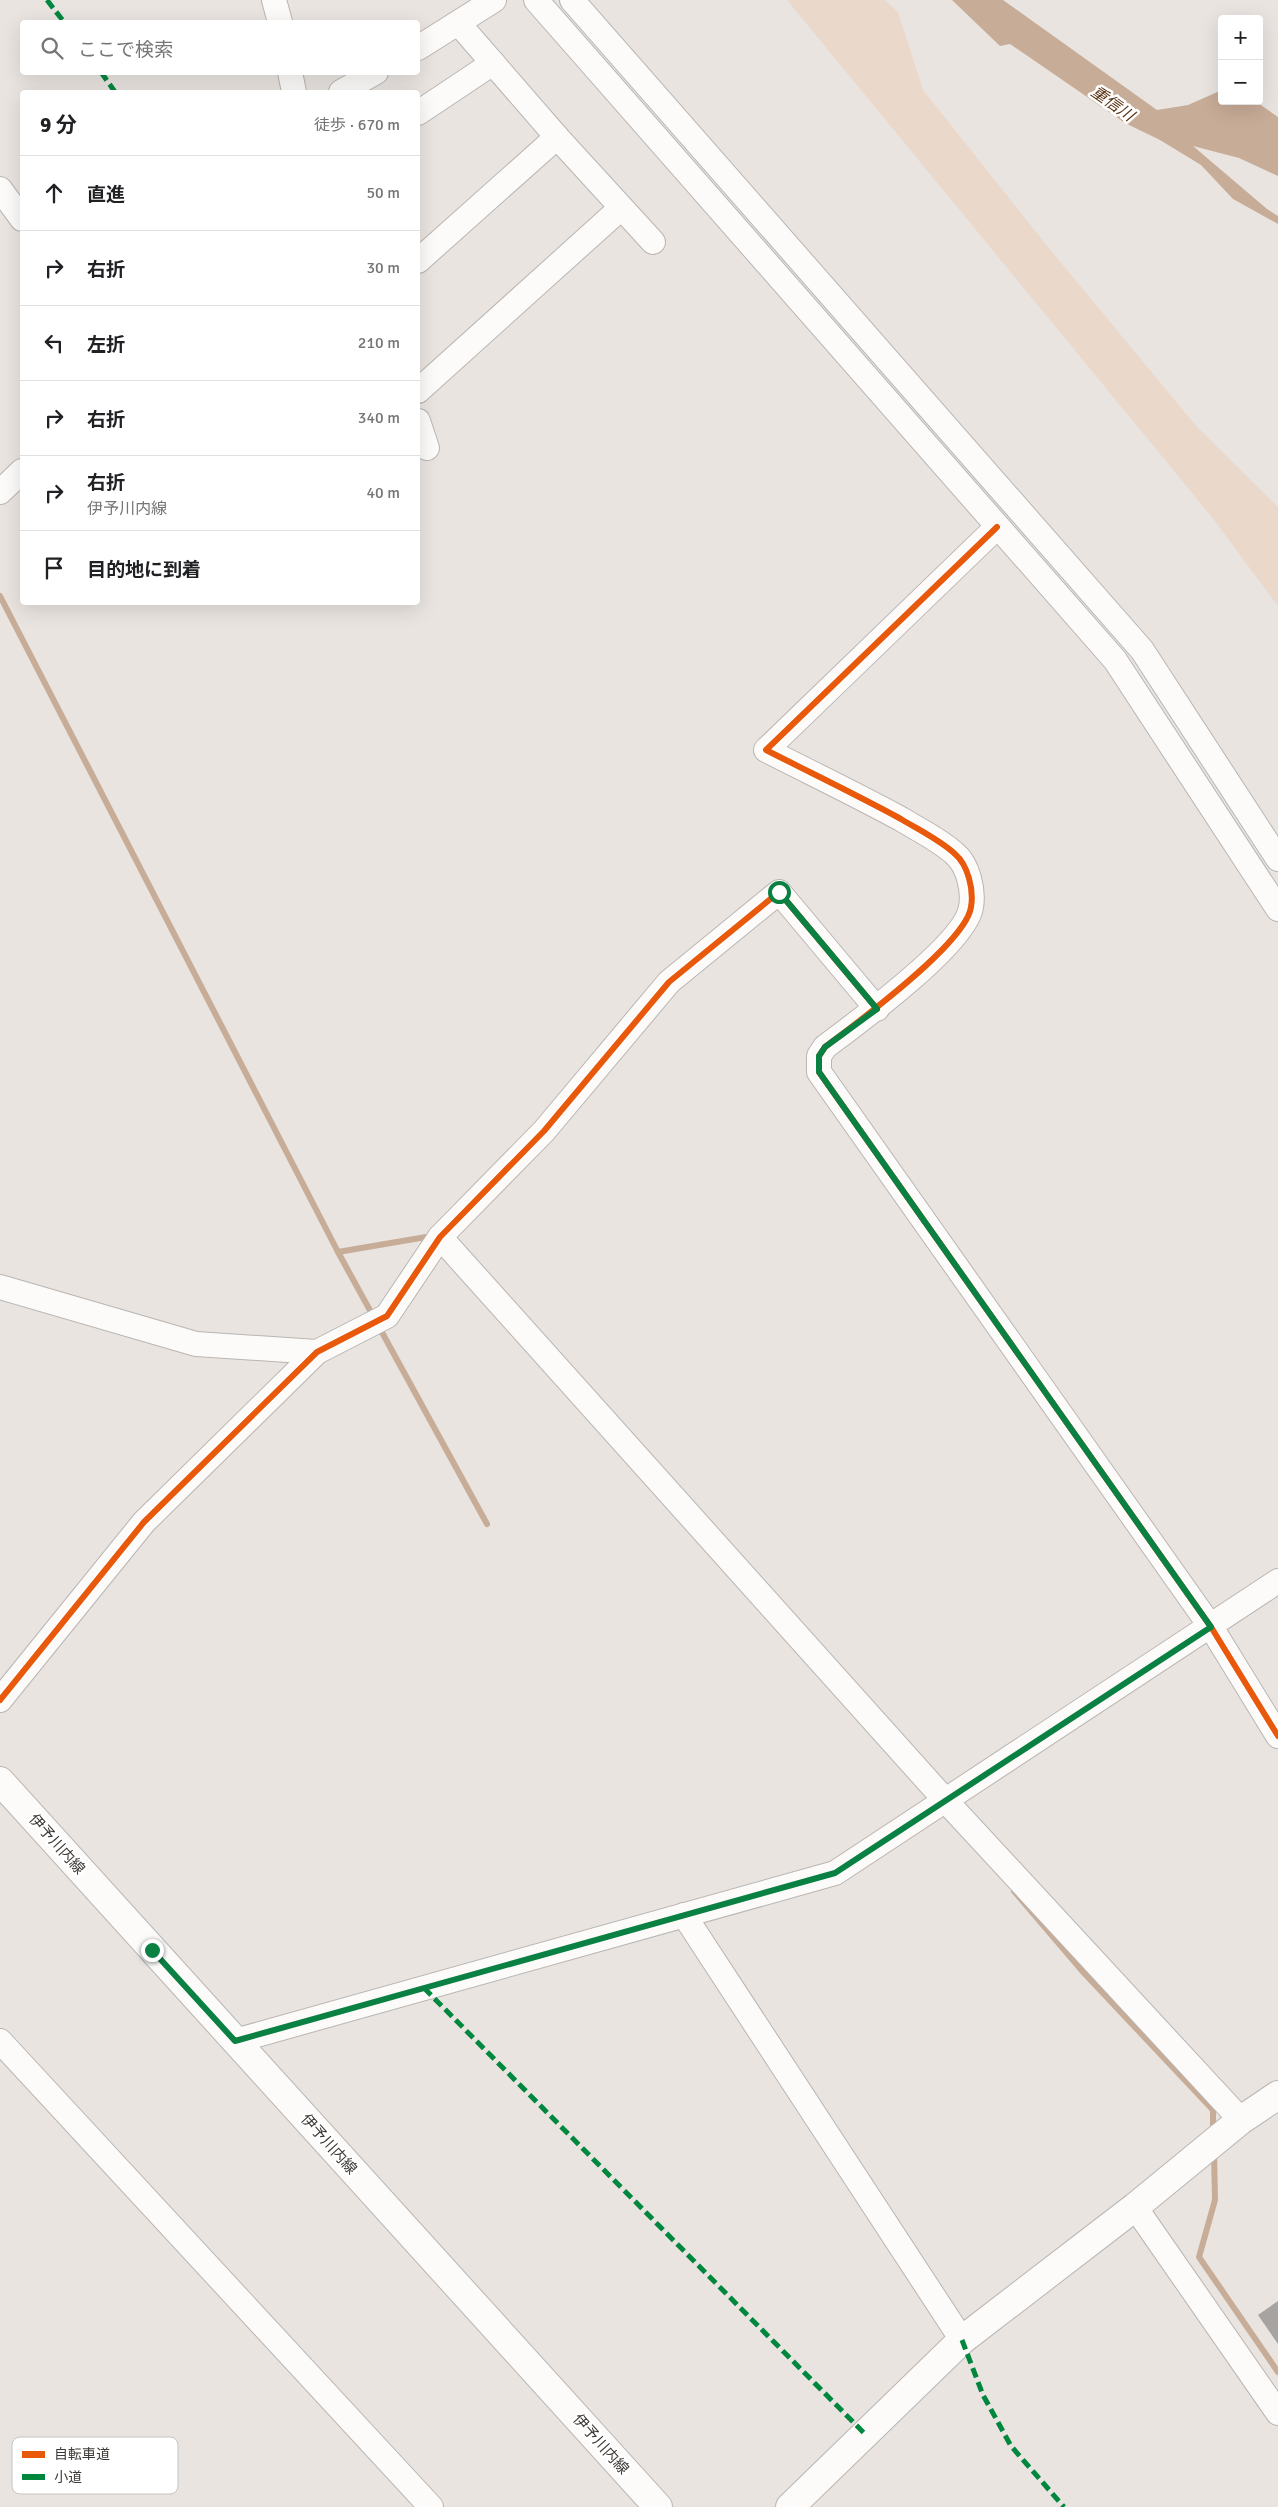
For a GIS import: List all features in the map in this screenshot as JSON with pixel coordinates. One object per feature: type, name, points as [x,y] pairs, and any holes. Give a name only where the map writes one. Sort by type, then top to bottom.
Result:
[{"type":"main road","name":"伊予川内線","points":[[0,1781],[658,2507]]},
{"type":"main road","points":[[790,2507],[962,2340],[1134,2207],[1241,2120],[1278,2095]]},
{"type":"street","points":[[274,0],[279,20]]},
{"type":"street","points":[[420,47],[459,24],[494,0]]},
{"type":"street","points":[[536,0],[997,527],[1116,660],[1278,909]]},
{"type":"street","points":[[572,0],[1142,650],[1278,858]]},
{"type":"street","points":[[459,24],[556,137],[653,242]]},
{"type":"street","points":[[420,112],[493,63]]},
{"type":"street","points":[[291,75],[294,90]]},
{"type":"street","points":[[344,90],[371,75]]},
{"type":"street","points":[[420,260],[556,137]]},
{"type":"street","points":[[0,189],[20,217]]},
{"type":"street","points":[[420,389],[621,208]]},
{"type":"street","points":[[420,428],[427,448]]},
{"type":"street","points":[[0,492],[20,473]]},
{"type":"street","points":[[997,527],[766,750],[871,803],[929,835],[956,855],[967,870],[971,908],[958,932],[877,1009],[825,1047],[819,1056],[819,1072],[1211,1627],[1278,1736]]},
{"type":"street","points":[[0,1700],[144,1522],[317,1352],[387,1316],[440,1237],[544,1131],[669,982],[779,892],[877,1009]]},
{"type":"street","points":[[440,1237],[945,1800],[1241,2120]]},
{"type":"street","points":[[0,1287],[196,1344],[317,1352]]},
{"type":"street","points":[[235,2041],[835,1873],[1211,1627],[1278,1581]]},
{"type":"street","points":[[684,1915],[962,2340]]},
{"type":"street","points":[[0,2041],[431,2507]]},
{"type":"street","points":[[1134,2207],[1278,2413]]},
{"type":"shaded area","points":[[787,0],[885,0],[898,12],[923,90],[1048,247],[1197,427],[1278,507],[1278,606],[1211,516]]},
{"type":"water","name":"重信川","points":[[952,0],[1003,0],[1157,110],[1188,105],[1218,92],[1218,105],[1261,105],[1278,117],[1278,176],[1239,158],[1193,146],[1267,209],[1278,216],[1278,224],[1233,199],[1201,165],[1160,140],[1125,123],[1010,44],[1000,46]]},
{"type":"building","points":[[1278,2301],[1278,2344],[1258,2315]]},
{"type":"waterway","points":[[0,596],[338,1252],[426,1237],[431,1242]]},
{"type":"waterway","points":[[338,1252],[487,1524]]},
{"type":"waterway","points":[[1014,1891],[1084,1973],[1213,2110],[1213,2132]]},
{"type":"waterway","points":[[1214,2152],[1215,2200],[1199,2257],[1278,2372]]},
{"type":"marked path","points":[[47,0],[62,20]]},
{"type":"marked path","points":[[103,75],[114,90]]},
{"type":"marked path","points":[[424,1988],[865,2434]]},
{"type":"marked path","points":[[962,2340],[983,2395],[1011,2446],[1064,2507]]},
{"type":"cycle path","points":[[997,527],[766,750],[884,810],[936,840],[960,859],[967,871],[971,886],[971,907],[965,922],[951,941],[908,982],[825,1047],[819,1056],[819,1072],[1211,1627],[1278,1736]]},
{"type":"cycle path","points":[[0,1700],[144,1522],[317,1352],[387,1316],[440,1237],[544,1131],[669,982],[779,892],[877,1009]]},
{"type":"route","points":[[152,1950],[235,2041],[835,1873],[1211,1627],[819,1072],[819,1056],[825,1047],[877,1009],[779,892]]}]
